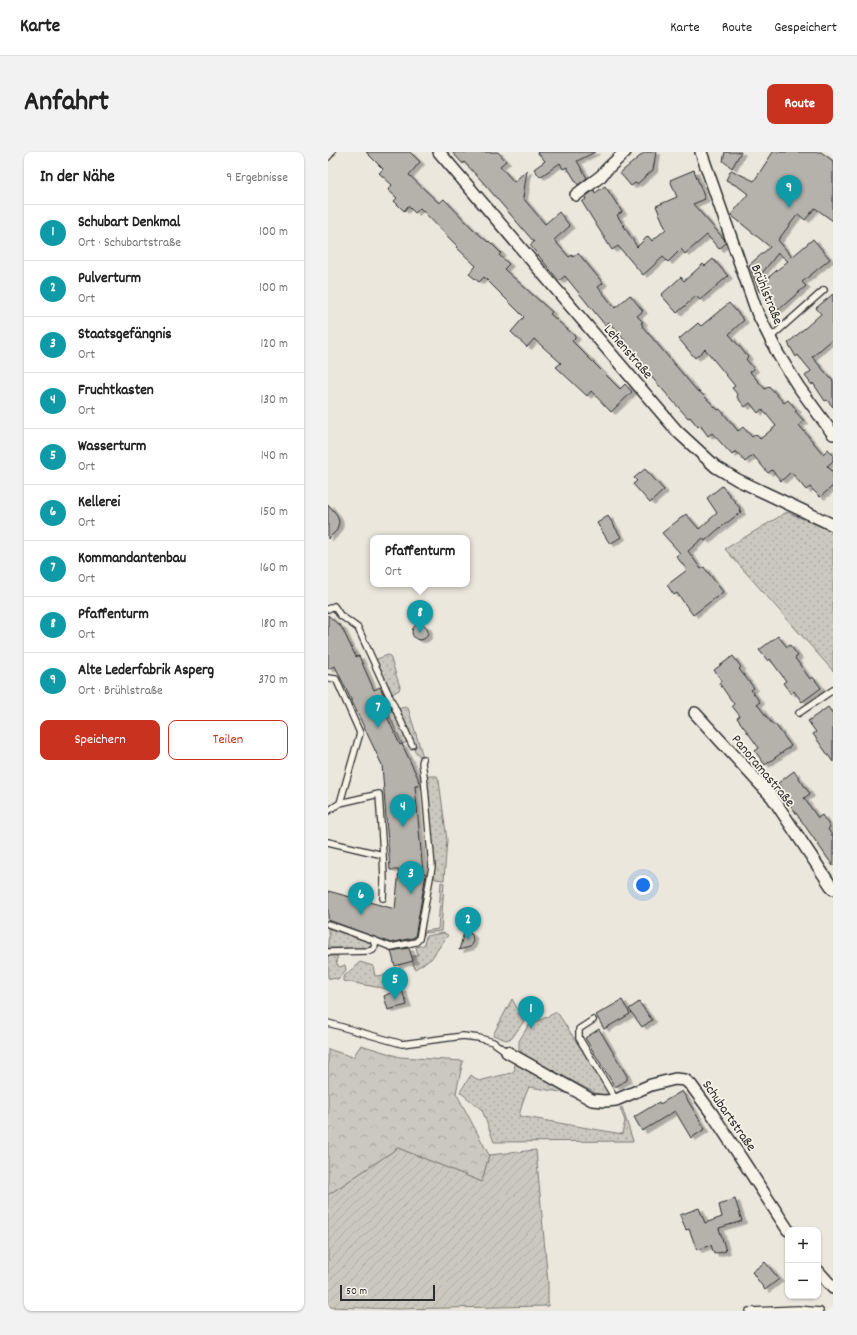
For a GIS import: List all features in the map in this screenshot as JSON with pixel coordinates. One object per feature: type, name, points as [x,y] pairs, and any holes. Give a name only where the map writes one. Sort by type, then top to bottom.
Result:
[{"type":"street","name":"Lehenstraße","points":[[439,152],[677,431],[699,452],[716,467],[738,480],[833,525]]},
{"type":"street","points":[[576,195],[601,176],[624,152]]},
{"type":"street","name":"Brühlstraße","points":[[701,152],[757,312],[770,338],[803,394],[831,428]]},
{"type":"street","name":"Panoramastraße","points":[[695,713],[772,797],[833,889]]},
{"type":"street","name":"Schubartstraße","points":[[508,1052],[592,1100],[616,1100],[651,1085],[675,1079],[685,1080],[713,1115],[765,1192],[786,1227]]},
{"type":"street","points":[[821,1274],[833,1288]]},
{"type":"lane","points":[[328,157],[332,152]]},
{"type":"lane","points":[[770,338],[824,290]]},
{"type":"lane","points":[[328,609],[334,606],[340,615],[358,628],[412,745]]},
{"type":"lane","points":[[328,678],[336,679],[360,733],[340,804]]},
{"type":"lane","points":[[799,713],[833,690]]},
{"type":"lane","points":[[328,924],[391,947],[416,942],[419,939],[432,867],[422,763],[423,759]]},
{"type":"lane","points":[[328,811],[340,804],[379,794],[384,855],[382,898]]},
{"type":"lane","points":[[328,842],[384,855]]},
{"type":"lane","points":[[328,952],[371,951],[375,948],[373,940]]},
{"type":"lane","points":[[593,1020],[579,1029],[579,1038],[616,1100]]},
{"type":"lane","points":[[328,1022],[402,1044],[463,1036],[490,1041],[508,1052]]},
{"type":"lane","points":[[749,1311],[798,1309],[820,1311]]},
{"type":"green space","points":[[787,512],[833,532],[833,671],[725,549]]},
{"type":"green space","points":[[388,655],[390,656],[400,687],[399,690],[392,694],[376,661],[377,659]]},
{"type":"green space","points":[[390,703],[408,742],[402,744],[386,709],[389,707],[388,704]]},
{"type":"green space","points":[[405,707],[408,708],[423,757],[420,756],[414,749],[416,746],[398,709]]},
{"type":"green space","points":[[427,776],[437,776],[439,781],[447,840],[444,880],[435,879]]},
{"type":"green space","points":[[441,882],[444,883],[441,931],[425,933],[425,931],[438,929]]},
{"type":"green space","points":[[328,928],[371,943],[372,945],[370,948],[328,948],[330,934],[328,933]]},
{"type":"green space","points":[[443,933],[448,935],[431,959],[415,969],[411,957],[418,955],[416,947],[424,945],[426,936]]},
{"type":"green space","points":[[328,956],[338,956],[336,961],[337,965],[340,967],[345,965],[346,970],[338,979],[328,978]]},
{"type":"green space","points":[[360,962],[373,966],[375,976],[395,974],[395,981],[392,988],[387,989],[343,981],[343,977]]},
{"type":"green space","points":[[512,999],[524,1021],[512,1038],[506,1040],[493,1035]]},
{"type":"green space","points":[[557,1012],[611,1095],[604,1096],[597,1094],[524,1055],[519,1049],[519,1041],[528,1026]]},
{"type":"green space","points":[[361,1045],[400,1057],[463,1061],[456,1093],[489,1155],[482,1182],[398,1148],[328,1195],[328,1049],[353,1057]]},
{"type":"green space","points":[[514,1063],[567,1093],[529,1087],[519,1116],[622,1134],[625,1121],[620,1108],[622,1107],[633,1141],[494,1142],[482,1110],[460,1092],[471,1075],[479,1081],[511,1073],[515,1070]]},
{"type":"green space","points":[[398,1148],[482,1182],[489,1155],[536,1150],[548,1283],[548,1306],[398,1309],[328,1307],[328,1195]]},
{"type":"building","points":[[366,152],[410,152],[420,162],[409,175],[439,203],[444,199],[473,229],[488,242],[489,241],[501,253],[499,255],[509,264],[504,269],[552,312],[550,314],[576,337],[572,341],[620,389],[625,384],[632,392],[611,412],[591,391],[587,396],[556,367],[561,363],[534,339],[527,347],[511,332],[524,317],[484,277],[479,282],[469,274],[476,266],[420,208],[415,213],[408,206],[404,211],[394,201],[397,198],[388,190],[392,185],[379,173],[383,169]]},
{"type":"building","points":[[452,152],[498,152],[506,161],[500,166],[514,182],[527,170],[523,198],[545,224],[559,212],[570,226],[554,240],[569,257],[572,255],[573,257],[578,253],[603,283],[598,287],[615,308],[630,295],[643,311],[637,316],[643,322],[641,323],[642,326],[698,392],[699,391],[718,410],[720,409],[738,431],[743,427],[752,437],[756,434],[760,439],[776,426],[762,409],[758,413],[750,403],[745,407],[732,388],[735,386],[705,349],[695,358],[679,339],[698,323],[701,326],[729,303],[744,320],[729,334],[748,357],[746,359],[754,369],[750,372],[765,389],[769,386],[784,403],[788,400],[804,421],[799,425],[823,454],[828,449],[833,455],[833,461],[827,466],[833,472],[833,486],[820,497],[810,487],[806,490],[791,472],[781,481],[772,470],[768,473],[753,455],[745,462],[736,451],[732,455],[712,433],[708,436],[700,425],[698,427],[690,417],[688,418],[630,353],[622,343],[625,341],[609,322],[605,325],[565,276],[559,281],[530,245],[534,242],[481,180]]},
{"type":"building","points":[[537,152],[595,152],[577,161],[587,178],[578,185],[567,167],[563,169],[560,163],[540,177],[534,169],[545,161]]},
{"type":"building","points":[[645,152],[656,152],[653,170],[637,184],[635,183],[631,186],[620,173]]},
{"type":"building","points":[[725,152],[741,152],[732,168],[723,161]]},
{"type":"building","points":[[773,152],[821,152],[833,161],[833,221],[815,208],[805,220],[798,214],[778,240],[792,257],[813,239],[830,259],[802,282],[806,286],[777,311],[759,291],[749,265],[770,247],[731,215],[748,194],[726,180],[731,170],[754,181]],"holes":[[[778,253],[788,261],[764,281],[759,277]]]},
{"type":"building","points":[[694,170],[705,199],[693,204],[726,243],[719,249],[707,235],[685,254],[681,249],[668,262],[663,257],[643,275],[618,246],[612,250],[582,202],[586,199],[585,197],[594,190],[595,193],[605,186],[622,212],[617,215],[637,247],[648,236],[652,241],[666,229],[656,206],[677,197],[670,180]]},
{"type":"building","points":[[713,259],[728,276],[700,300],[696,296],[677,313],[661,295],[681,277],[684,281],[703,264],[705,266]]},
{"type":"building","points":[[833,294],[833,339],[812,357],[833,381],[833,407],[827,400],[825,401],[813,383],[812,385],[805,376],[811,371],[798,355],[796,357],[788,343],[821,314],[816,308]]},
{"type":"building","points":[[645,469],[664,490],[650,503],[633,484],[637,481],[634,478]]},
{"type":"building","points":[[722,486],[740,508],[739,509],[741,512],[705,541],[703,538],[688,551],[701,569],[704,567],[723,592],[693,615],[677,593],[674,595],[667,585],[687,570],[676,556],[680,553],[662,533],[686,514],[699,529],[717,513],[707,498]]},
{"type":"building","points":[[328,504],[337,515],[339,522],[337,530],[328,539]]},
{"type":"building","points":[[608,516],[621,537],[610,544],[597,523]]},
{"type":"building","points":[[328,615],[342,628],[356,657],[359,656],[374,690],[380,687],[389,707],[384,710],[400,745],[402,744],[418,778],[419,786],[415,786],[423,873],[426,874],[415,937],[391,943],[328,920],[328,891],[395,909],[399,870],[390,870],[382,765],[335,666],[328,669]]},
{"type":"building","points":[[420,624],[426,626],[428,632],[426,638],[420,640],[414,638],[412,632],[414,626]]},
{"type":"building","points":[[778,636],[787,647],[790,645],[798,656],[795,658],[810,679],[813,677],[821,688],[802,702],[794,691],[791,694],[783,683],[786,681],[770,659],[768,661],[759,650]]},
{"type":"building","points":[[733,656],[741,667],[739,669],[754,688],[751,690],[760,702],[757,704],[773,725],[775,724],[791,746],[765,765],[755,751],[759,748],[737,718],[740,716],[732,706],[734,704],[719,683],[722,681],[714,670]]},
{"type":"building","points":[[828,707],[833,714],[833,762],[813,734],[816,732],[808,721]]},
{"type":"building","points":[[794,771],[810,794],[804,798],[818,818],[822,815],[830,827],[828,829],[833,837],[833,866],[784,796],[786,795],[778,783]]},
{"type":"building","points":[[465,929],[472,935],[473,941],[470,947],[459,950]]},
{"type":"building","points":[[409,948],[413,961],[395,966],[391,951]]},
{"type":"building","points":[[401,988],[407,1005],[388,1010],[384,996]]},
{"type":"building","points":[[622,1000],[630,1014],[604,1029],[596,1015]]},
{"type":"building","points":[[639,1002],[652,1020],[642,1027],[629,1009]]},
{"type":"building","points":[[599,1029],[627,1076],[627,1080],[615,1087],[585,1038]]},
{"type":"building","points":[[682,1091],[705,1129],[691,1138],[675,1111],[642,1131],[634,1117],[659,1102],[660,1104]]},
{"type":"building","points":[[735,1199],[742,1221],[719,1228],[726,1251],[714,1254],[711,1245],[697,1250],[689,1229],[686,1230],[680,1215],[699,1208],[705,1223],[722,1217],[719,1205]]},
{"type":"building","points":[[765,1262],[779,1279],[765,1290],[752,1272]]},
{"type":"place","name":"Alte Lederfabrik Asperg","points":[[789,208]]},
{"type":"place","name":"Pfaffenturm","points":[[420,633]]},
{"type":"place","name":"Kommandantenbau","points":[[378,728]]},
{"type":"place","name":"Fruchtkasten","points":[[403,827]]},
{"type":"place","name":"Staatsgefängnis","points":[[411,894]]},
{"type":"place","name":"Kellerei","points":[[361,915]]},
{"type":"place","name":"Pulverturm","points":[[468,940]]},
{"type":"place","name":"Wasserturm","points":[[395,1000]]},
{"type":"place","name":"Schubart Denkmal","points":[[531,1029]]}]
